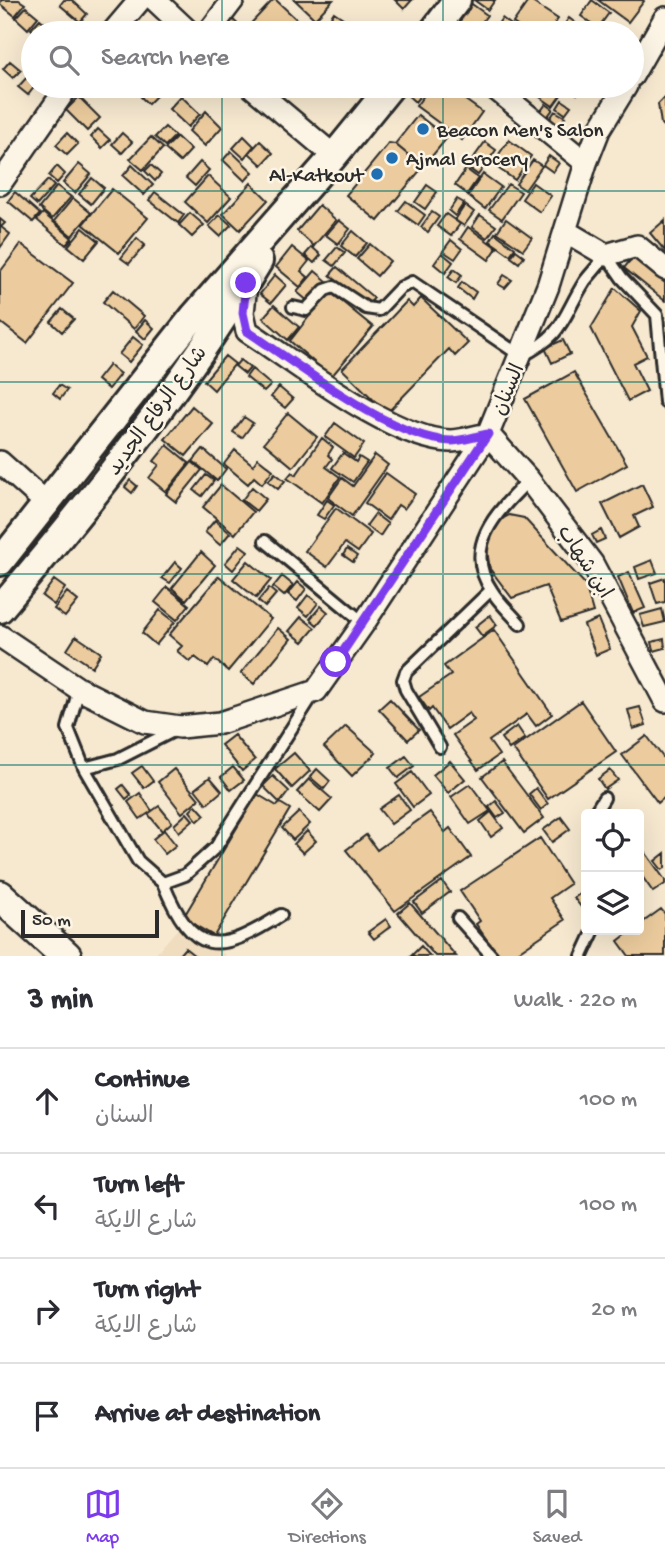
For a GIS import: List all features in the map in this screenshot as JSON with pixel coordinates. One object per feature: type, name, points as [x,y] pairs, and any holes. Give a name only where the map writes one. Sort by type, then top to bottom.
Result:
[{"type":"main road","points":[[0,896],[66,956]]},
{"type":"main road","points":[[0,921],[43,956]]},
{"type":"street","points":[[122,21],[140,0]]},
{"type":"street","points":[[155,0],[177,21]]},
{"type":"street","points":[[217,21],[233,0]]},
{"type":"street","points":[[441,21],[457,0]]},
{"type":"street","points":[[644,55],[665,18]]},
{"type":"street","points":[[0,184],[60,98]]},
{"type":"street","points":[[265,98],[334,156]]},
{"type":"street","name":"شارع الرفاع الجديد","points":[[0,562],[48,505],[194,316],[381,98]]},
{"type":"street","points":[[507,98],[586,163]]},
{"type":"street","name":"السنان","points":[[316,691],[488,434],[521,356],[567,232],[586,163],[599,130],[619,98]]},
{"type":"street","name":"شارع الرفاع الجديد","points":[[0,609],[72,524],[208,339],[246,283],[296,199]]},
{"type":"street","points":[[567,232],[606,255],[637,246],[665,269]]},
{"type":"street","points":[[246,283],[243,313],[247,331],[387,422],[416,436],[452,441],[488,434]]},
{"type":"street","points":[[208,339],[247,331]]},
{"type":"street","name":"ابن شهاب","points":[[488,434],[529,480],[592,563],[665,701]]},
{"type":"street","points":[[0,462],[48,505]]},
{"type":"street","points":[[0,636],[79,689],[145,722],[180,727],[220,723],[316,691]]},
{"type":"lane","points":[[293,307],[306,310],[325,290],[334,287],[366,309],[379,310],[400,288],[412,282],[521,356],[535,350],[561,328],[585,282],[606,255],[622,278],[657,315],[665,402]]},
{"type":"lane","points":[[520,624],[491,590],[480,562],[484,531],[529,480]]},
{"type":"lane","points":[[265,541],[364,623]]},
{"type":"lane","points":[[440,747],[406,690],[406,672],[491,590]]},
{"type":"lane","points":[[79,689],[68,728],[84,768],[138,861],[163,883],[177,918],[194,937],[217,947],[238,942],[281,915]]},
{"type":"lane","points":[[163,883],[185,875],[216,848],[316,691]]},
{"type":"lane","points":[[84,768],[118,759],[180,727]]},
{"type":"lane","points":[[597,809],[604,797]]},
{"type":"lane","points":[[458,918],[492,956]]},
{"type":"lane","points":[[582,956],[592,935]]},
{"type":"shaded area","points":[[186,919],[226,956],[154,956]]},
{"type":"building","points":[[1,0],[19,0],[25,4],[15,16],[0,4]]},
{"type":"building","points":[[64,0],[72,0],[87,14],[79,21],[60,5]]},
{"type":"building","points":[[276,0],[298,21],[253,21]]},
{"type":"building","points":[[295,0],[333,0],[315,19]]},
{"type":"building","points":[[395,0],[412,0],[404,9]]},
{"type":"building","points":[[474,0],[495,0],[488,10]]},
{"type":"building","points":[[529,0],[558,19],[557,21],[514,21]]},
{"type":"building","points":[[592,0],[609,13],[603,21],[588,21],[581,16]]},
{"type":"building","points":[[598,0],[643,0],[627,21]]},
{"type":"building","points":[[469,2],[487,15],[483,21],[455,21]]},
{"type":"building","points":[[26,7],[38,17],[35,21],[21,23],[16,18]]},
{"type":"building","points":[[334,12],[343,18],[341,21],[328,21]]},
{"type":"building","points":[[10,61],[21,70],[13,78],[3,69]]},
{"type":"building","points":[[665,97],[665,128],[661,124],[658,104]]},
{"type":"building","points":[[80,98],[100,118],[87,131],[66,110]]},
{"type":"building","points":[[142,98],[154,98],[148,104]]},
{"type":"building","points":[[179,98],[183,98],[200,114],[188,127],[169,109]]},
{"type":"building","points":[[422,98],[463,98],[482,112],[462,140],[416,106]]},
{"type":"building","points":[[541,98],[559,98],[553,106]]},
{"type":"building","points":[[562,100],[571,106],[565,114],[557,108]]},
{"type":"building","points":[[546,104],[553,109],[545,120],[538,115]]},
{"type":"building","points":[[206,111],[222,127],[205,146],[189,131]]},
{"type":"building","points":[[555,111],[565,117],[556,129],[547,123]]},
{"type":"building","points":[[418,115],[447,138],[423,167],[395,144]]},
{"type":"building","points":[[165,127],[175,136],[165,146],[155,137]]},
{"type":"building","points":[[98,129],[110,140],[102,148],[91,137]]},
{"type":"building","points":[[67,133],[78,144],[67,155],[56,145]]},
{"type":"building","points":[[122,133],[132,142],[122,153],[112,144]]},
{"type":"building","points":[[244,136],[254,146],[244,158],[233,148]]},
{"type":"building","points":[[151,137],[163,148],[143,170],[130,159]]},
{"type":"building","points":[[177,137],[191,150],[180,162],[165,149]]},
{"type":"building","points":[[509,140],[531,156],[515,180],[492,164]]},
{"type":"building","points":[[260,141],[273,153],[262,165],[249,153]]},
{"type":"building","points":[[485,142],[496,150],[478,175],[467,167]]},
{"type":"building","points":[[389,143],[395,144],[423,167],[378,221],[346,195]]},
{"type":"building","points":[[231,151],[253,172],[245,181],[223,160]]},
{"type":"building","points":[[549,156],[559,163],[553,172],[543,165]]},
{"type":"building","points":[[533,160],[542,166],[525,190],[516,184]]},
{"type":"building","points":[[200,162],[209,170],[195,186],[186,178]]},
{"type":"building","points":[[79,164],[91,174],[75,193],[63,183]]},
{"type":"building","points":[[132,165],[153,185],[144,195],[123,176]]},
{"type":"building","points":[[151,165],[161,174],[155,181],[145,171]]},
{"type":"building","points":[[57,166],[65,174],[57,183],[49,176]]},
{"type":"building","points":[[466,169],[478,178],[467,194],[455,185]]},
{"type":"building","points":[[483,174],[501,187],[485,209],[468,196]]},
{"type":"building","points":[[208,176],[231,197],[208,223],[185,202]]},
{"type":"building","points":[[92,178],[104,188],[91,204],[79,194]]},
{"type":"building","points":[[48,180],[54,186],[37,205],[30,199]]},
{"type":"building","points":[[251,183],[268,200],[240,230],[223,214]]},
{"type":"building","points":[[533,183],[551,196],[540,212],[522,199]]},
{"type":"building","points":[[508,184],[521,192],[502,219],[489,210]]},
{"type":"building","points":[[427,185],[437,192],[425,209],[415,202]]},
{"type":"building","points":[[57,186],[71,197],[52,219],[39,208]]},
{"type":"building","points":[[112,189],[148,218],[119,253],[83,224]]},
{"type":"building","points":[[15,192],[40,214],[33,222],[8,201]]},
{"type":"building","points":[[155,192],[184,215],[178,223],[149,200]]},
{"type":"building","points":[[73,198],[91,213],[72,236],[54,221]]},
{"type":"building","points":[[457,199],[464,203],[455,216],[449,211]]},
{"type":"building","points":[[406,201],[425,215],[418,225],[398,211]]},
{"type":"building","points":[[319,205],[336,220],[314,246],[297,231]]},
{"type":"building","points":[[465,205],[474,212],[464,226],[455,220]]},
{"type":"building","points":[[432,212],[439,217],[428,232],[421,227]]},
{"type":"building","points":[[43,213],[72,238],[66,245],[37,220]]},
{"type":"building","points":[[190,213],[204,225],[192,237],[179,225]]},
{"type":"building","points":[[446,214],[460,224],[451,236],[437,226]]},
{"type":"building","points":[[220,215],[231,225],[220,236],[209,226]]},
{"type":"building","points":[[480,215],[496,226],[487,238],[472,227]]},
{"type":"building","points":[[0,219],[5,223],[1,227],[10,234],[0,248]]},
{"type":"building","points":[[506,219],[532,238],[523,250],[497,232]]},
{"type":"building","points":[[339,220],[350,229],[338,244],[326,235]]},
{"type":"building","points":[[665,220],[665,251],[650,233]]},
{"type":"building","points":[[468,227],[497,248],[489,260],[460,239]]},
{"type":"building","points":[[83,228],[99,241],[84,259],[68,246]]},
{"type":"building","points":[[353,231],[367,243],[355,257],[341,246]]},
{"type":"building","points":[[495,233],[515,248],[510,255],[490,241]]},
{"type":"building","points":[[137,238],[145,245],[129,264],[121,258]]},
{"type":"building","points":[[451,240],[462,249],[455,259],[443,251]]},
{"type":"building","points":[[21,244],[73,283],[27,343],[0,322],[0,272]]},
{"type":"building","points":[[370,244],[390,261],[377,276],[357,259]]},
{"type":"building","points":[[292,247],[309,261],[301,271],[308,277],[300,287],[276,267]]},
{"type":"building","points":[[312,247],[321,255],[314,263],[305,255]]},
{"type":"building","points":[[337,247],[345,253],[334,266],[326,260]]},
{"type":"building","points":[[516,250],[524,256],[519,263],[511,257]]},
{"type":"building","points":[[442,253],[453,262],[445,273],[434,264]]},
{"type":"building","points":[[633,257],[665,283],[665,301],[624,268]]},
{"type":"building","points":[[337,267],[374,298],[367,306],[330,275]]},
{"type":"building","points":[[454,269],[462,275],[456,283],[448,277]]},
{"type":"building","points":[[315,271],[327,281],[309,302],[297,292]]},
{"type":"building","points":[[275,275],[286,285],[271,303],[260,294]]},
{"type":"building","points":[[504,275],[512,280],[505,288],[498,284]]},
{"type":"building","points":[[462,282],[476,292],[472,299],[458,288]]},
{"type":"building","points":[[615,288],[641,311],[632,327],[647,356],[633,363],[647,391],[628,401],[591,328]]},
{"type":"building","points":[[113,290],[144,316],[134,329],[103,302]]},
{"type":"building","points":[[329,291],[373,327],[331,377],[290,341]]},
{"type":"building","points":[[421,298],[468,343],[455,356],[449,349],[387,413],[342,369],[407,301],[413,307]]},
{"type":"building","points":[[274,305],[299,327],[288,340],[263,318]]},
{"type":"building","points":[[62,309],[74,319],[62,332],[51,322]]},
{"type":"building","points":[[145,320],[154,328],[145,339],[136,331]]},
{"type":"building","points":[[133,337],[143,345],[129,362],[119,354]]},
{"type":"building","points":[[563,340],[570,354],[552,363],[545,348]]},
{"type":"building","points":[[225,356],[235,364],[214,390],[204,381]]},
{"type":"building","points":[[240,360],[250,368],[245,374],[235,366]]},
{"type":"building","points":[[109,365],[120,374],[108,389],[97,380]]},
{"type":"building","points":[[252,369],[271,385],[264,392],[246,377]]},
{"type":"building","points":[[574,372],[627,464],[577,492],[525,399]]},
{"type":"building","points":[[59,385],[67,390],[60,399],[53,393]]},
{"type":"building","points":[[279,387],[293,399],[285,408],[271,397]]},
{"type":"building","points":[[192,406],[213,424],[186,456],[165,439]]},
{"type":"building","points":[[288,413],[317,437],[293,467],[264,443]]},
{"type":"building","points":[[244,417],[253,423],[242,438],[233,432]]},
{"type":"building","points":[[335,423],[364,444],[354,458],[325,437]]},
{"type":"building","points":[[322,438],[333,447],[328,455],[332,459],[326,467],[340,477],[322,503],[287,478],[292,472],[296,475]]},
{"type":"building","points":[[167,445],[189,463],[166,492],[149,478],[159,465],[154,461]]},
{"type":"building","points":[[203,449],[226,469],[217,481],[193,461]]},
{"type":"building","points":[[235,450],[253,465],[258,458],[273,470],[262,484],[254,477],[248,484],[224,464]]},
{"type":"building","points":[[343,453],[356,462],[359,457],[367,462],[353,482],[332,468]]},
{"type":"building","points":[[375,455],[388,465],[352,516],[328,498],[342,478],[353,486]]},
{"type":"building","points":[[192,462],[202,470],[176,502],[166,494]]},
{"type":"building","points":[[275,473],[285,481],[278,489],[268,481]]},
{"type":"building","points":[[386,473],[415,494],[404,509],[398,505],[388,520],[365,503]]},
{"type":"building","points":[[206,475],[214,481],[202,496],[194,490]]},
{"type":"building","points":[[130,480],[137,486],[132,493],[125,487]]},
{"type":"building","points":[[642,484],[653,507],[634,516],[639,527],[619,538],[602,504]]},
{"type":"building","points":[[221,485],[253,512],[235,534],[203,507]]},
{"type":"building","points":[[252,487],[266,499],[256,511],[242,500]]},
{"type":"building","points":[[327,500],[334,505],[324,519],[317,515]]},
{"type":"building","points":[[336,508],[371,534],[358,552],[345,543],[327,567],[305,551]]},
{"type":"building","points":[[375,514],[388,524],[380,536],[366,526]]},
{"type":"building","points":[[509,515],[524,518],[585,584],[593,612],[561,622],[546,586],[512,598],[490,569],[487,551],[490,533],[496,522]]},
{"type":"building","points":[[215,520],[230,533],[220,545],[205,532]]},
{"type":"building","points":[[601,530],[605,539],[596,543],[592,535]]},
{"type":"building","points":[[240,545],[248,551],[233,570],[225,563]]},
{"type":"building","points":[[347,549],[357,556],[353,562],[343,555]]},
{"type":"building","points":[[201,552],[215,565],[186,600],[172,588]]},
{"type":"building","points":[[652,560],[657,573],[639,579],[635,567]]},
{"type":"building","points":[[248,561],[271,580],[256,598],[233,579]]},
{"type":"building","points":[[175,562],[182,568],[170,583],[162,578]]},
{"type":"building","points":[[629,572],[645,608],[633,613],[618,577]]},
{"type":"building","points":[[219,576],[271,619],[228,671],[214,659],[208,667],[195,657],[190,662],[177,651],[182,646],[169,635]]},
{"type":"building","points":[[282,576],[293,585],[284,596],[273,587]]},
{"type":"building","points":[[665,578],[665,602],[657,604],[650,583]]},
{"type":"building","points":[[54,580],[65,588],[54,605],[42,596]]},
{"type":"building","points":[[298,582],[306,589],[297,601],[288,594]]},
{"type":"building","points":[[167,587],[189,605],[177,620],[155,602]]},
{"type":"building","points":[[269,588],[276,594],[265,607],[258,601]]},
{"type":"building","points":[[67,592],[78,601],[65,617],[54,609]]},
{"type":"building","points":[[308,595],[318,603],[308,616],[298,608]]},
{"type":"building","points":[[321,606],[328,612],[317,625],[310,619]]},
{"type":"building","points":[[662,609],[665,622],[644,627],[640,615]]},
{"type":"building","points":[[160,610],[175,622],[156,645],[142,633]]},
{"type":"building","points":[[490,615],[497,625],[482,636],[475,627]]},
{"type":"building","points":[[301,617],[315,628],[303,642],[289,631]]},
{"type":"building","points":[[598,619],[610,649],[596,655],[584,625]]},
{"type":"building","points":[[278,628],[291,639],[254,684],[241,673]]},
{"type":"building","points":[[494,630],[552,714],[536,726],[527,714],[489,741],[499,755],[478,770],[453,735],[474,720],[469,713],[447,729],[432,708],[429,711],[419,697],[451,675],[444,666]]},
{"type":"building","points":[[76,636],[101,653],[92,667],[67,650]]},
{"type":"building","points":[[664,639],[665,648],[654,651],[652,642]]},
{"type":"building","points":[[390,699],[419,730],[408,740],[379,709]]},
{"type":"building","points":[[581,701],[616,752],[548,799],[513,749]]},
{"type":"building","points":[[640,707],[646,725],[633,729],[628,710]]},
{"type":"building","points":[[346,726],[376,753],[352,776],[324,747]]},
{"type":"building","points":[[517,726],[525,738],[509,749],[501,738]]},
{"type":"building","points":[[234,735],[255,760],[242,771],[221,745]]},
{"type":"building","points":[[647,736],[665,760],[665,797],[658,803],[622,755]]},
{"type":"building","points":[[294,753],[310,771],[292,788],[275,769]]},
{"type":"building","points":[[406,756],[414,766],[398,778],[390,768]]},
{"type":"building","points":[[450,761],[465,779],[448,793],[433,775]]},
{"type":"building","points":[[502,762],[544,818],[524,833],[482,777]]},
{"type":"building","points":[[142,766],[153,781],[144,788],[132,773]]},
{"type":"building","points":[[233,767],[244,780],[231,790],[221,777]]},
{"type":"building","points":[[174,769],[199,799],[182,813],[158,782]]},
{"type":"building","points":[[317,769],[330,781],[324,789],[310,777]]},
{"type":"building","points":[[610,770],[618,780],[605,789],[598,779]]},
{"type":"building","points":[[412,772],[429,795],[413,807],[396,784]]},
{"type":"building","points":[[273,776],[289,791],[280,803],[263,786]]},
{"type":"building","points":[[210,777],[222,791],[207,804],[195,789]]},
{"type":"building","points":[[309,779],[332,799],[320,812],[297,792]]},
{"type":"building","points":[[470,784],[490,811],[470,824],[451,797]]},
{"type":"building","points":[[123,785],[131,795],[126,799],[118,789]]},
{"type":"building","points":[[536,788],[548,804],[541,810],[529,794]]},
{"type":"building","points":[[140,793],[152,811],[140,819],[128,802]]},
{"type":"building","points":[[257,794],[277,806],[280,803],[290,809],[214,936],[183,918]]},
{"type":"building","points":[[399,795],[410,810],[391,824],[379,809]]},
{"type":"building","points":[[496,801],[505,813],[497,818],[489,807]]},
{"type":"building","points":[[196,805],[205,815],[198,821],[190,811]]},
{"type":"building","points":[[159,806],[172,822],[162,831],[148,814]]},
{"type":"building","points":[[299,812],[310,824],[293,840],[282,828]]},
{"type":"building","points":[[430,812],[445,832],[450,828],[471,857],[395,911],[346,850],[366,835],[377,850]]},
{"type":"building","points":[[491,812],[503,828],[491,837],[480,821]]},
{"type":"building","points":[[187,813],[193,820],[179,832],[174,825]]},
{"type":"building","points":[[561,817],[570,829],[552,842],[543,830]]},
{"type":"building","points":[[164,830],[176,845],[165,854],[153,839]]},
{"type":"building","points":[[307,831],[316,841],[303,853],[294,844]]},
{"type":"building","points":[[540,838],[570,884],[550,898],[565,920],[512,956],[498,956],[476,924],[480,921],[460,891]]},
{"type":"building","points":[[644,850],[665,880],[665,884],[653,892],[644,879]]},
{"type":"building","points":[[665,853],[665,868],[662,870],[655,861]]},
{"type":"building","points":[[442,881],[450,892],[422,913],[414,902]]},
{"type":"building","points":[[581,893],[581,907],[574,898]]},
{"type":"building","points":[[410,903],[456,956],[435,956],[398,913]]},
{"type":"building","points":[[661,909],[665,914],[665,956],[629,956],[618,941],[626,935],[644,935],[644,921]]},
{"type":"building","points":[[386,919],[391,926],[374,939],[368,932]]},
{"type":"building","points":[[421,946],[430,956],[411,956]]},
{"type":"building","points":[[185,948],[195,956],[178,956]]},
{"type":"place","name":"Beacon Men's Salon","points":[[423,129]]},
{"type":"place","name":"Ajmal Grocery","points":[[392,158]]},
{"type":"place","name":"Al-Katkout","points":[[377,174]]},
{"type":"route","points":[[246,283],[243,313],[247,331],[387,422],[416,436],[452,441],[488,434],[336,662]]}]
